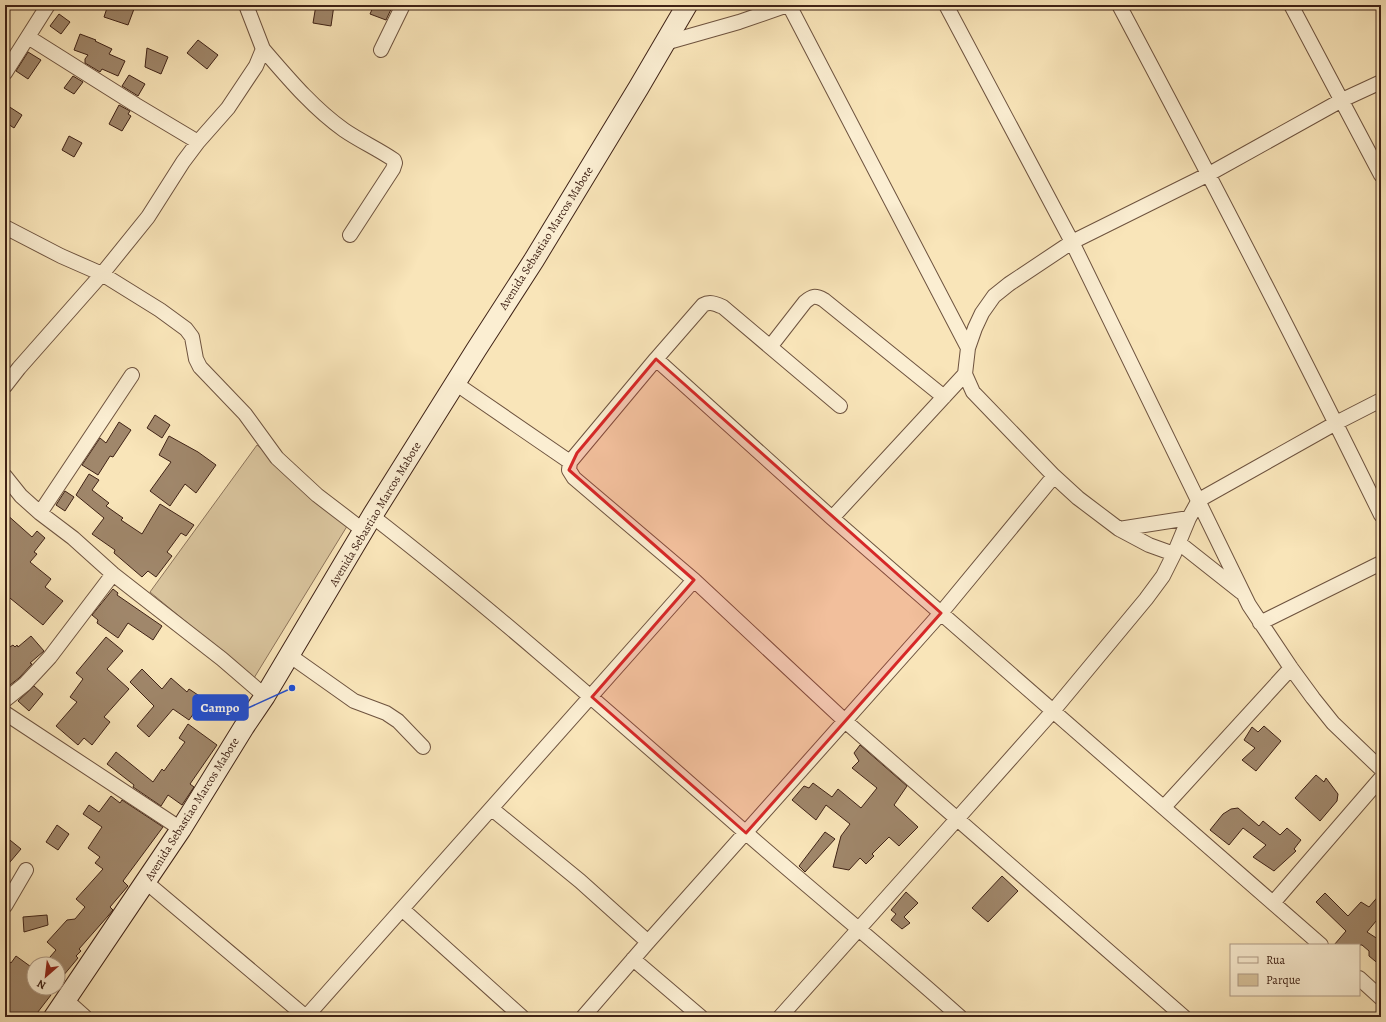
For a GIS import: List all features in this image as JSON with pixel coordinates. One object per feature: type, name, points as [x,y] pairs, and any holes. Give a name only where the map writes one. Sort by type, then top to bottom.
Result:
[{"type":"main road","name":"Avenida Sebastiao Marcos Mabote","points":[[54,1017],[181,829],[244,727],[265,696],[368,524],[455,383],[534,260],[666,43],[687,5]]},
{"type":"street","points":[[5,73],[48,5]]},
{"type":"street","points":[[246,5],[263,50],[302,92],[322,112],[343,129],[394,160],[395,163],[393,169],[350,235]]},
{"type":"street","points":[[381,50],[403,5]]},
{"type":"street","points":[[666,43],[739,22],[788,5],[968,348]]},
{"type":"street","points":[[946,5],[1072,242],[1244,594],[1260,622],[1291,668],[1333,723],[1381,769]]},
{"type":"street","points":[[1120,5],[1209,174],[1336,423],[1381,515]]},
{"type":"street","points":[[1291,5],[1381,175]]},
{"type":"street","points":[[28,37],[198,142]]},
{"type":"street","points":[[5,386],[19,368],[102,274],[148,217],[183,162],[198,142],[228,108],[256,66],[263,50]]},
{"type":"street","points":[[1244,594],[1176,548],[1149,545],[1119,529],[1078,498],[1054,476],[973,392],[965,374],[968,348],[977,323],[994,296],[1072,242],[1209,174],[1342,100],[1381,82]]},
{"type":"street","points":[[5,227],[61,256],[102,274],[160,310],[186,329],[192,337],[196,359],[200,367],[245,414],[277,458],[317,495],[434,564],[592,697],[858,930],[946,1012],[960,1017]]},
{"type":"street","points":[[770,347],[805,302],[811,297],[816,296],[824,300],[944,396]]},
{"type":"street","points":[[840,406],[723,308],[708,302],[697,311],[570,462],[569,470],[574,478],[694,580],[845,721],[1184,1017]]},
{"type":"street","points":[[656,359],[832,518],[1320,944]]},
{"type":"street","points":[[832,518],[965,374]]},
{"type":"street","points":[[40,513],[132,375]]},
{"type":"street","points":[[455,383],[570,462]]},
{"type":"street","points":[[780,1017],[1053,711],[1146,599],[1163,576],[1189,518],[1199,500],[1336,423],[1381,400]]},
{"type":"street","points":[[5,476],[21,496],[40,513],[73,538],[113,574],[222,659],[265,696]]},
{"type":"street","points":[[584,1017],[648,942],[941,613],[1054,476]]},
{"type":"street","points":[[1119,529],[1189,518]]},
{"type":"street","points":[[1260,622],[1381,563]]},
{"type":"street","points":[[5,700],[25,684],[50,657],[113,574]]},
{"type":"street","points":[[146,882],[306,1017],[592,697],[694,580]]},
{"type":"street","points":[[289,655],[354,701],[386,713],[398,721],[423,747]]},
{"type":"street","points":[[1164,808],[1291,668]]},
{"type":"street","points":[[5,713],[181,829]]},
{"type":"street","points":[[1273,903],[1381,778]]},
{"type":"street","points":[[492,809],[580,881],[648,942]]},
{"type":"street","points":[[5,906],[26,870]]},
{"type":"street","points":[[402,910],[522,1017]]},
{"type":"street","points":[[633,959],[701,1017]]},
{"type":"street","points":[[1360,979],[1381,998]]},
{"type":"street","points":[[66,1000],[85,1017]]},
{"type":"highlighted area","points":[[656,359],[941,613],[746,833],[592,697],[694,580],[569,470],[577,453]]},
{"type":"green space","points":[[257,445],[349,523],[254,678],[150,592]]},
{"type":"building","points":[[108,5],[121,5],[134,9],[128,25],[104,17]]},
{"type":"building","points":[[316,5],[334,5],[331,26],[313,23]]},
{"type":"building","points":[[374,5],[393,5],[386,20],[370,14]]},
{"type":"building","points":[[59,14],[70,22],[61,34],[50,26]]},
{"type":"building","points":[[80,34],[96,40],[95,41],[112,49],[109,54],[125,61],[118,76],[102,69],[100,72],[85,63],[85,59],[88,55],[74,50]]},
{"type":"building","points":[[198,40],[218,55],[207,69],[187,53]]},
{"type":"building","points":[[147,48],[168,57],[161,74],[145,67]]},
{"type":"building","points":[[28,52],[41,60],[28,79],[16,71]]},
{"type":"building","points":[[129,75],[145,84],[138,96],[122,86]]},
{"type":"building","points":[[73,76],[83,82],[74,94],[64,88]]},
{"type":"building","points":[[5,104],[22,115],[14,128],[5,122]]},
{"type":"building","points":[[119,105],[130,111],[128,114],[131,116],[122,131],[109,124]]},
{"type":"building","points":[[69,136],[82,143],[74,157],[62,150]]},
{"type":"building","points":[[155,415],[170,425],[162,438],[147,428]]},
{"type":"building","points":[[119,422],[131,430],[113,457],[110,456],[98,475],[82,465],[100,438],[106,443]]},
{"type":"building","points":[[169,436],[198,452],[216,465],[196,493],[185,484],[170,506],[150,491],[171,462],[159,455]]},
{"type":"building","points":[[89,474],[99,480],[92,490],[109,503],[106,506],[123,518],[121,520],[142,534],[160,504],[194,525],[186,536],[181,533],[167,552],[172,556],[156,577],[148,571],[142,577],[114,553],[115,550],[92,534],[104,518],[76,495]]},
{"type":"building","points":[[65,491],[74,497],[65,511],[56,505]]},
{"type":"building","points":[[5,513],[32,537],[37,531],[45,538],[34,552],[37,554],[30,562],[51,579],[45,587],[63,601],[43,625],[5,594]]},
{"type":"building","points":[[113,589],[118,593],[117,595],[162,626],[153,640],[128,623],[118,638],[97,623],[98,620],[92,615]]},
{"type":"building","points":[[31,636],[44,651],[30,663],[32,664],[19,678],[5,689],[5,650],[13,645],[15,647],[17,645],[18,647]]},
{"type":"building","points":[[106,637],[123,651],[107,669],[129,689],[104,717],[110,722],[92,745],[84,738],[78,745],[56,726],[77,702],[70,697],[83,679],[76,673]]},
{"type":"building","points":[[142,669],[162,689],[171,678],[187,692],[189,689],[204,699],[189,720],[173,709],[149,737],[137,726],[154,706],[130,682]]},
{"type":"building","points":[[34,686],[43,694],[29,711],[18,701]]},
{"type":"building","points":[[188,724],[217,745],[190,784],[194,787],[182,805],[168,795],[161,806],[133,787],[134,785],[107,764],[116,752],[153,782],[162,769],[164,771],[185,742],[179,738]]},
{"type":"building","points":[[1264,726],[1281,741],[1256,771],[1242,760],[1255,748],[1244,740],[1252,727],[1258,732]]},
{"type":"building","points":[[860,745],[907,786],[894,805],[918,827],[899,846],[889,837],[872,854],[874,856],[866,864],[860,858],[849,870],[833,867],[841,836],[850,824],[826,805],[816,820],[792,800],[804,786],[809,788],[813,783],[832,797],[838,789],[861,808],[877,788],[852,768],[859,761],[854,753]]},
{"type":"building","points":[[1316,775],[1324,782],[1326,778],[1338,794],[1337,801],[1320,821],[1295,798]]},
{"type":"building","points":[[111,796],[120,803],[122,800],[163,827],[123,881],[128,886],[110,907],[113,910],[79,949],[81,951],[76,956],[78,958],[66,972],[66,956],[51,956],[56,950],[47,942],[67,920],[75,919],[85,907],[76,899],[103,869],[95,863],[100,857],[88,848],[102,827],[83,814],[89,805],[99,812]]},
{"type":"building","points":[[1238,808],[1259,826],[1263,821],[1280,835],[1287,828],[1301,840],[1294,849],[1296,851],[1274,871],[1253,857],[1266,845],[1243,828],[1229,845],[1210,830],[1223,814],[1231,809]]},
{"type":"building","points":[[57,825],[69,834],[58,850],[46,842]]},
{"type":"building","points":[[825,832],[835,839],[805,872],[799,866]]},
{"type":"building","points":[[5,836],[21,849],[5,868]]},
{"type":"building","points":[[1002,876],[1018,891],[988,922],[972,908]]},
{"type":"building","points":[[906,892],[918,903],[904,917],[910,923],[902,929],[891,920],[896,914],[891,910]]},
{"type":"building","points":[[1325,893],[1348,916],[1361,902],[1369,907],[1381,893],[1381,915],[1367,932],[1381,941],[1381,966],[1369,956],[1369,951],[1360,944],[1335,944],[1346,931],[1316,902]]},
{"type":"building","points":[[47,915],[48,925],[24,932],[23,917]]},
{"type":"building","points":[[16,956],[26,963],[26,996],[50,996],[34,1017],[16,1017],[5,1009],[5,958],[11,963]]},
{"type":"place","name":"Campo","points":[[292,688]]}]
